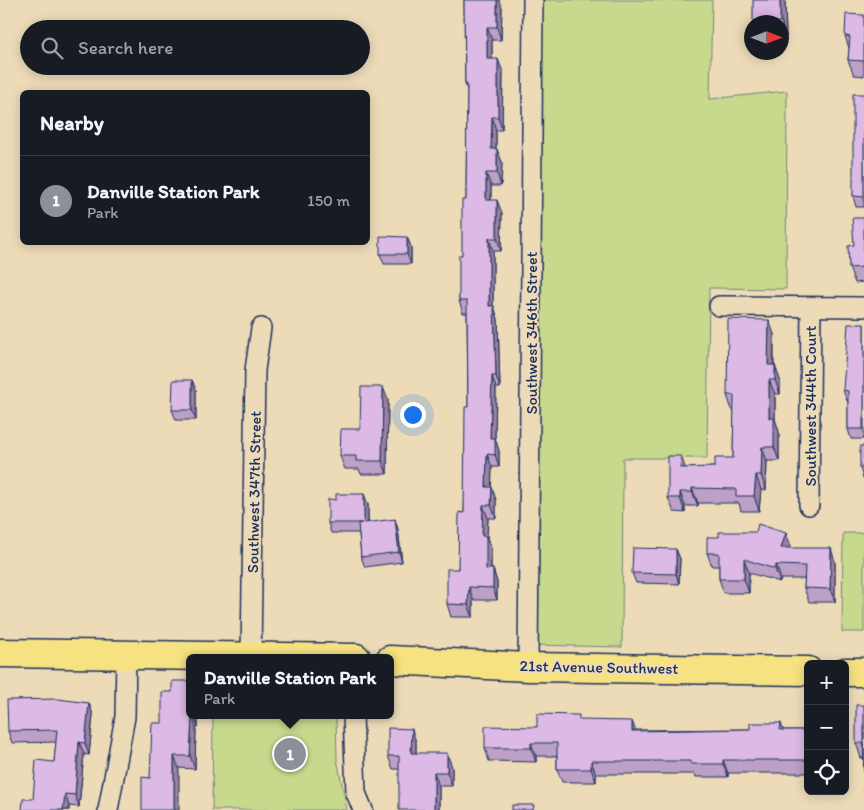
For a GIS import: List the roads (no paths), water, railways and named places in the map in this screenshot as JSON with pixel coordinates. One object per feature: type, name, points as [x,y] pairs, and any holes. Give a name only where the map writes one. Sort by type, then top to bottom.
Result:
[{"type":"main road","points":[[0,653],[186,655]]},
{"type":"main road","name":"21st Avenue Southwest","points":[[394,660],[528,667],[804,671]]},
{"type":"main road","points":[[849,672],[864,672]]},
{"type":"street","name":"Southwest 346th Street","points":[[528,667],[533,0]]},
{"type":"street","points":[[719,306],[864,306]]},
{"type":"street","name":"Southwest 344th Court","points":[[809,505],[811,306]]},
{"type":"street","name":"Southwest 347th Street","points":[[251,654],[255,370],[261,328]]},
{"type":"street","points":[[108,810],[125,717],[126,654]]},
{"type":"street","points":[[353,719],[356,793],[363,810]]},
{"type":"place","name":"Danville Station Park","points":[[290,754]]}]
